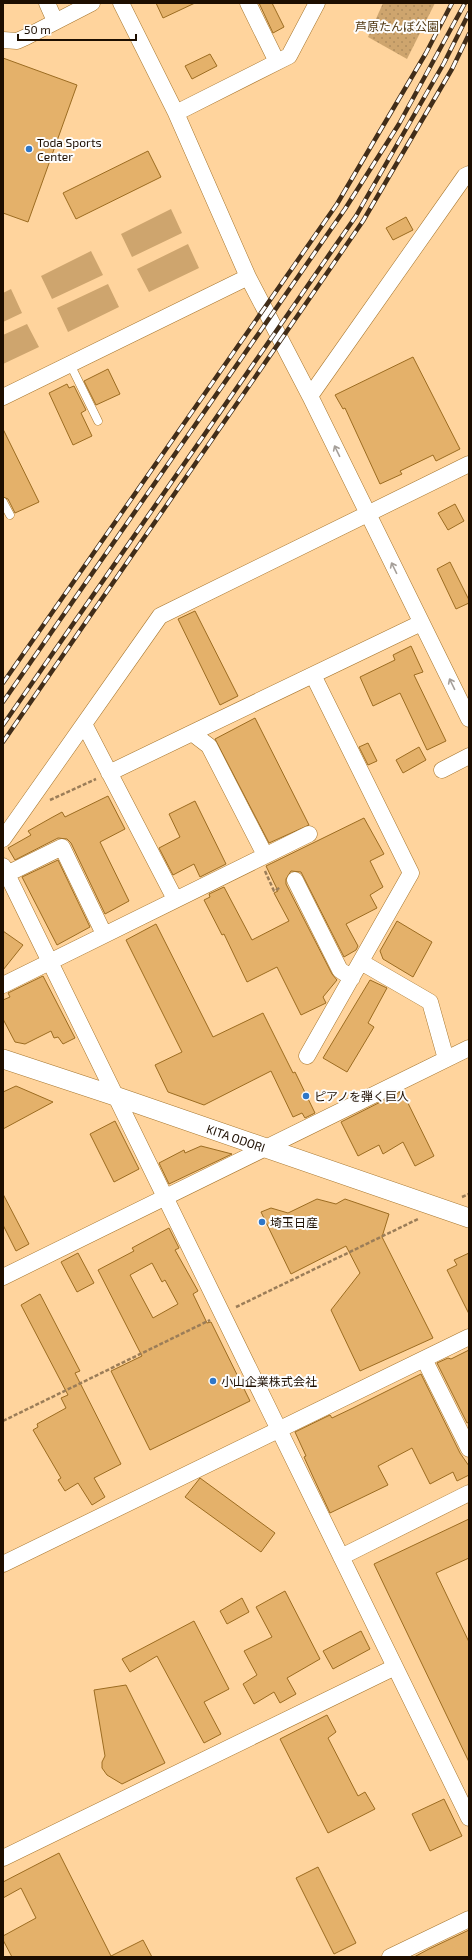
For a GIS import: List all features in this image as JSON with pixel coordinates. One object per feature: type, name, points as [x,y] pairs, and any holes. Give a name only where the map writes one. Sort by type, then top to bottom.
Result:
[{"type":"street","points":[[47,3],[55,21]]},
{"type":"street","points":[[3,40],[17,41],[92,3]]},
{"type":"street","points":[[121,3],[176,113],[248,277],[310,396],[469,719]]},
{"type":"street","points":[[248,3],[277,62]]},
{"type":"street","points":[[176,113],[289,56],[317,3]]},
{"type":"street","points":[[310,396],[465,176],[469,174]]},
{"type":"street","points":[[3,397],[248,277]]},
{"type":"street","points":[[3,839],[160,616],[469,464]]},
{"type":"street","points":[[109,773],[422,623]]},
{"type":"street","points":[[307,1056],[411,873],[313,675]]},
{"type":"street","points":[[84,724],[175,899]]},
{"type":"street","points":[[192,733],[209,746],[262,857]]},
{"type":"street","points":[[442,770],[469,756]]},
{"type":"street","points":[[3,985],[175,899],[310,834]]},
{"type":"street","points":[[104,934],[62,847],[5,870],[164,1198],[469,1818]]},
{"type":"street","points":[[295,880],[340,970],[352,978]]},
{"type":"street","points":[[361,962],[430,1002],[446,1060]]},
{"type":"street","points":[[3,1277],[469,1048]]},
{"type":"street","name":"KITA ODORI","points":[[3,1059],[469,1218]]},
{"type":"street","points":[[3,1564],[469,1337]]},
{"type":"street","points":[[424,1359],[469,1449]]},
{"type":"street","points":[[341,1557],[469,1493]]},
{"type":"street","points":[[3,1858],[395,1667]]},
{"type":"street","points":[[390,1957],[469,1919]]},
{"type":"lane","points":[[70,364],[98,421]]},
{"type":"lane","points":[[3,502],[10,515]]},
{"type":"path","points":[[48,801],[109,773]]},
{"type":"path","points":[[262,857],[274,891],[295,880]]},
{"type":"green space","name":"芦原たんぼ公園","points":[[383,3],[435,3],[407,59],[368,37]]},
{"type":"green space","points":[[171,209],[182,233],[132,257],[121,234]]},
{"type":"green space","points":[[188,244],[199,268],[149,292],[137,269]]},
{"type":"green space","points":[[91,251],[103,275],[52,299],[41,276]]},
{"type":"green space","points":[[108,284],[119,307],[68,332],[57,308]]},
{"type":"green space","points":[[11,289],[22,313],[3,322],[3,293]]},
{"type":"green space","points":[[27,324],[39,347],[3,364],[3,335]]},
{"type":"building","points":[[156,3],[195,3],[163,18]]},
{"type":"building","points":[[259,3],[272,3],[284,27],[273,33]]},
{"type":"building","points":[[210,54],[217,66],[192,79],[185,66]]},
{"type":"building","name":"Toda Sports Center","points":[[3,58],[77,85],[28,222],[3,213]]},
{"type":"building","points":[[148,151],[161,177],[76,219],[63,193]]},
{"type":"building","points":[[406,217],[413,230],[393,240],[386,228]]},
{"type":"building","points":[[413,357],[460,449],[436,461],[433,455],[400,471],[402,474],[380,484],[345,408],[343,409],[335,395]]},
{"type":"building","points":[[108,369],[120,394],[96,405],[84,381]]},
{"type":"building","points":[[67,384],[69,388],[74,386],[86,410],[81,413],[92,436],[73,445],[49,393]]},
{"type":"building","points":[[3,429],[39,502],[15,513],[8,499],[3,497]]},
{"type":"building","points":[[455,504],[464,521],[448,530],[438,513]]},
{"type":"building","points":[[450,562],[469,600],[469,603],[456,609],[437,569]]},
{"type":"building","points":[[195,611],[238,696],[220,705],[178,619]]},
{"type":"building","points":[[411,646],[423,672],[414,675],[446,741],[427,750],[400,693],[373,706],[360,677],[395,660],[393,655]]},
{"type":"building","points":[[255,718],[309,825],[269,843],[215,739]]},
{"type":"building","points":[[368,743],[377,761],[368,765],[359,747]]},
{"type":"building","points":[[419,747],[426,760],[403,773],[396,760]]},
{"type":"building","points":[[108,796],[125,829],[100,842],[129,901],[105,914],[71,843],[67,839],[58,838],[15,860],[8,848],[31,835],[28,831],[62,812],[65,817]]},
{"type":"building","points":[[195,801],[226,864],[200,877],[194,864],[173,875],[159,848],[180,837],[169,814]]},
{"type":"building","points":[[364,818],[384,854],[370,861],[383,887],[370,895],[377,908],[346,924],[358,946],[356,950],[344,957],[301,872],[291,871],[286,879],[286,884],[332,974],[337,980],[323,997],[326,1003],[301,1015],[277,967],[247,982],[224,934],[222,935],[204,900],[210,897],[209,894],[224,887],[252,940],[289,921],[274,893],[278,891],[266,866]]},
{"type":"building","points":[[58,860],[90,927],[57,945],[22,877]]},
{"type":"building","points":[[397,921],[432,942],[413,977],[383,959],[380,951]]},
{"type":"building","points":[[156,924],[213,1037],[263,1013],[315,1113],[305,1118],[302,1113],[293,1117],[271,1071],[204,1105],[168,1092],[155,1065],[182,1052],[126,940]]},
{"type":"building","points":[[3,931],[23,945],[3,970]]},
{"type":"building","points":[[43,976],[75,1038],[63,1044],[58,1037],[54,1038],[51,1031],[25,1044],[15,1042],[3,1019],[3,1000],[10,997],[8,993]]},
{"type":"building","points":[[370,980],[387,988],[368,1023],[374,1027],[347,1072],[323,1058]]},
{"type":"building","points":[[16,1086],[53,1102],[3,1129],[3,1092]]},
{"type":"building","points":[[402,1091],[434,1156],[415,1166],[403,1142],[383,1154],[379,1145],[358,1156],[341,1122]]},
{"type":"building","points":[[115,1121],[139,1169],[114,1182],[90,1134]]},
{"type":"building","points":[[201,1146],[232,1154],[169,1184],[159,1163],[184,1150],[185,1153]]},
{"type":"building","points":[[3,1194],[29,1244],[16,1251],[3,1225]]},
{"type":"building","points":[[317,1199],[336,1204],[345,1199],[389,1214],[382,1237],[433,1338],[360,1371],[331,1310],[360,1273],[346,1246],[291,1274],[261,1212],[271,1208],[288,1213]]},
{"type":"building","points":[[169,1228],[179,1248],[175,1250],[198,1291],[193,1294],[207,1323],[211,1322],[250,1401],[150,1450],[111,1371],[142,1356],[98,1270],[134,1251],[132,1248]],"holes":[[[152,1263],[162,1282],[165,1280],[178,1304],[153,1318],[130,1275]]]},
{"type":"building","points":[[78,1253],[94,1283],[77,1292],[61,1262]]},
{"type":"building","points":[[469,1253],[469,1314],[447,1270],[457,1265],[454,1260]]},
{"type":"building","points":[[40,1294],[80,1371],[75,1373],[121,1464],[94,1478],[105,1497],[92,1505],[78,1483],[65,1491],[58,1480],[61,1478],[33,1430],[38,1427],[37,1424],[66,1408],[61,1398],[68,1395],[21,1305]]},
{"type":"building","points":[[469,1350],[469,1422],[467,1423],[437,1363],[448,1358],[451,1359]]},
{"type":"building","points":[[421,1374],[460,1453],[469,1466],[469,1475],[457,1481],[453,1472],[430,1484],[412,1448],[378,1466],[388,1485],[330,1513],[304,1457],[306,1456],[295,1432],[330,1415],[332,1418]]},
{"type":"building","points":[[200,1478],[275,1533],[261,1552],[185,1497]]},
{"type":"building","points":[[469,1519],[469,1558],[436,1573],[469,1642],[469,1762],[374,1564]]},
{"type":"building","points":[[285,1591],[320,1659],[287,1678],[296,1694],[280,1703],[274,1692],[254,1704],[243,1684],[257,1675],[244,1651],[272,1637],[256,1607]]},
{"type":"building","points":[[242,1598],[249,1612],[227,1624],[220,1611]]},
{"type":"building","points":[[194,1621],[229,1689],[204,1702],[221,1734],[204,1743],[157,1656],[130,1672],[122,1659]]},
{"type":"building","points":[[361,1631],[370,1649],[333,1669],[323,1651]]},
{"type":"building","points":[[126,1685],[165,1763],[122,1784],[107,1775],[102,1768],[102,1762],[105,1756],[94,1690]]},
{"type":"building","points":[[327,1715],[336,1732],[328,1738],[358,1796],[365,1792],[375,1809],[328,1833],[280,1739]]},
{"type":"building","points":[[444,1799],[462,1836],[430,1851],[412,1814]]},
{"type":"building","points":[[59,1853],[111,1956],[143,1940],[152,1957],[12,1957],[3,1940],[3,1936],[36,1918],[21,1888],[3,1898],[3,1882]]},
{"type":"building","points":[[318,1867],[356,1943],[334,1954],[296,1878]]},
{"type":"building","points":[[469,1930],[469,1957],[414,1957],[429,1949]]},
{"type":"railway","points":[[3,683],[337,204],[426,53],[452,3]]},
{"type":"railway","points":[[3,702],[345,209],[399,124],[465,3]]},
{"type":"railway","points":[[3,725],[356,216],[444,63],[469,13]]},
{"type":"railway","points":[[3,742],[363,221],[452,69],[469,34]]},
{"type":"place","name":"Toda Sports Center","points":[[29,149]]},
{"type":"place","name":"ピアノを弾く巨人","points":[[306,1096]]},
{"type":"place","name":"埼玉日産","points":[[262,1222]]},
{"type":"place","name":"小山企業株式会社","points":[[213,1381]]}]
